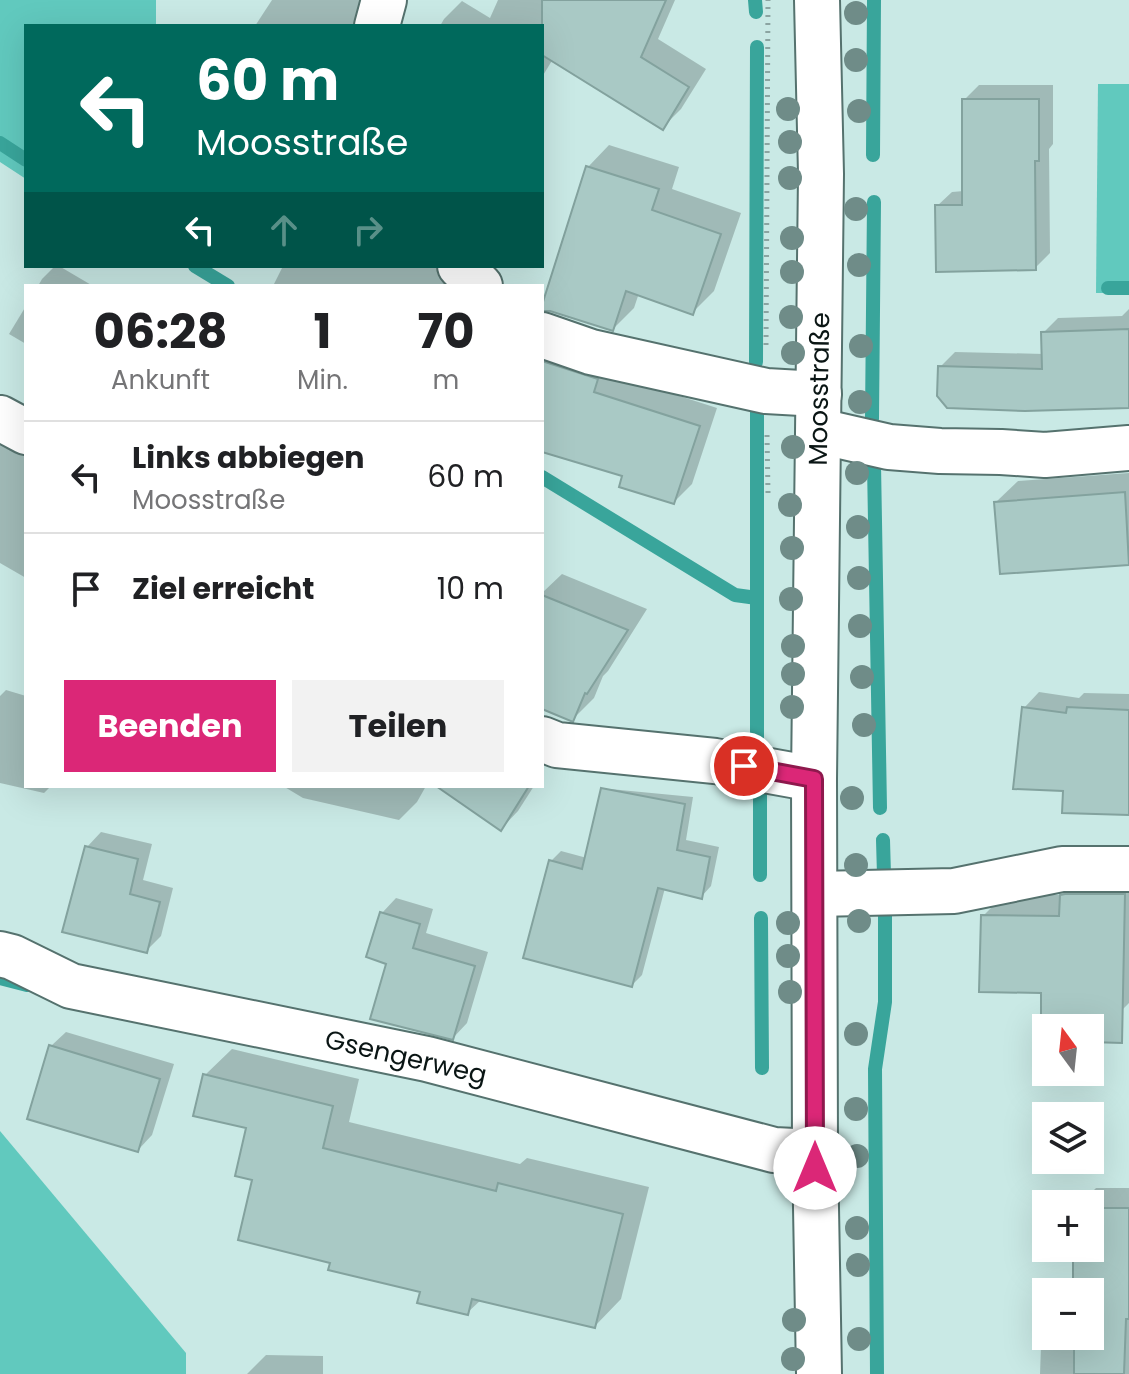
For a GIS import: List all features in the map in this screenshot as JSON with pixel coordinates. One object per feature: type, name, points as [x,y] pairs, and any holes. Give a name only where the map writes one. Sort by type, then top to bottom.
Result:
[{"type":"street","points":[[378,24],[384,0]]},
{"type":"street","name":"Moosstraße","points":[[817,0],[821,174],[814,779],[819,1374]]},
{"type":"street","points":[[462,268],[478,284]]},
{"type":"street","points":[[544,336],[591,352],[766,391],[819,412],[889,447],[1045,455],[1129,448]]},
{"type":"street","points":[[0,418],[24,431]]},
{"type":"street","points":[[544,740],[557,745],[715,761],[814,779]]},
{"type":"street","points":[[816,894],[954,891],[1062,869],[1129,869]]},
{"type":"street","name":"Gsengerweg","points":[[0,954],[71,986],[427,1059],[774,1150],[815,1152]]},
{"type":"shaded area","points":[[0,0],[156,0],[156,24],[24,24],[24,178],[0,162]]},
{"type":"shaded area","points":[[1098,84],[1129,84],[1129,293],[1096,293]]},
{"type":"shaded area","points":[[0,1131],[186,1353],[186,1374],[0,1374]]},
{"type":"building","points":[[542,0],[666,0],[641,57],[689,87],[663,130],[544,56]]},
{"type":"building","points":[[962,99],[1039,99],[1039,161],[1035,161],[1036,270],[936,272],[935,205],[962,205]]},
{"type":"building","points":[[586,166],[659,189],[652,210],[721,234],[693,315],[626,291],[613,331],[544,311],[544,299]]},
{"type":"building","points":[[1129,329],[1129,408],[1025,411],[947,408],[937,396],[938,366],[1042,369],[1041,332]]},
{"type":"building","points":[[544,362],[598,379],[594,392],[700,426],[674,504],[619,487],[622,476],[544,453]]},
{"type":"building","points":[[1125,492],[1129,565],[1000,574],[994,502]]},
{"type":"building","points":[[544,596],[628,630],[585,693],[573,722],[544,710]]},
{"type":"building","points":[[1022,707],[1066,713],[1067,707],[1129,710],[1129,815],[1062,813],[1063,791],[1013,789]]},
{"type":"building","points":[[439,788],[528,788],[501,831]]},
{"type":"building","points":[[601,788],[685,804],[677,850],[710,857],[702,899],[658,888],[632,987],[523,958],[549,860],[582,869]]},
{"type":"building","points":[[85,846],[138,859],[130,894],[160,902],[147,953],[62,932]]},
{"type":"building","points":[[1125,894],[1122,1043],[1104,1042],[1104,1014],[1041,1014],[1041,993],[979,992],[981,915],[1059,916],[1060,895]]},
{"type":"building","points":[[380,912],[420,924],[413,948],[475,966],[453,1040],[370,1019],[386,964],[366,957]]},
{"type":"building","points":[[49,1045],[160,1079],[138,1152],[27,1119]]},
{"type":"building","points":[[203,1074],[333,1106],[323,1148],[496,1191],[498,1183],[623,1214],[595,1328],[472,1299],[468,1315],[417,1303],[420,1292],[328,1270],[330,1263],[238,1240],[252,1180],[235,1176],[246,1128],[193,1116]]},
{"type":"building","points":[[1104,1208],[1129,1208],[1129,1319],[1126,1319],[1124,1374],[1074,1374],[1074,1350],[1104,1350],[1104,1278],[1073,1278],[1073,1262],[1104,1262]]},
{"type":"waterway","points":[[755,0],[756,12]]},
{"type":"waterway","points":[[873,155],[874,0]]},
{"type":"waterway","points":[[756,362],[757,47]]},
{"type":"waterway","points":[[0,143],[24,159]]},
{"type":"waterway","points":[[872,419],[874,202]]},
{"type":"waterway","points":[[198,268],[225,284]]},
{"type":"waterway","points":[[1108,288],[1129,288]]},
{"type":"waterway","points":[[757,409],[757,756]]},
{"type":"waterway","points":[[874,464],[880,808]]},
{"type":"waterway","points":[[544,478],[735,595],[757,598]]},
{"type":"waterway","points":[[760,792],[760,875]]},
{"type":"waterway","points":[[883,840],[884,875]]},
{"type":"waterway","points":[[877,1374],[875,1069],[885,1002],[885,904]]},
{"type":"waterway","points":[[761,918],[762,1068]]},
{"type":"waterway","points":[[0,978],[27,985]]},
{"type":"route","points":[[744,766],[814,779],[815,1168]]}]
